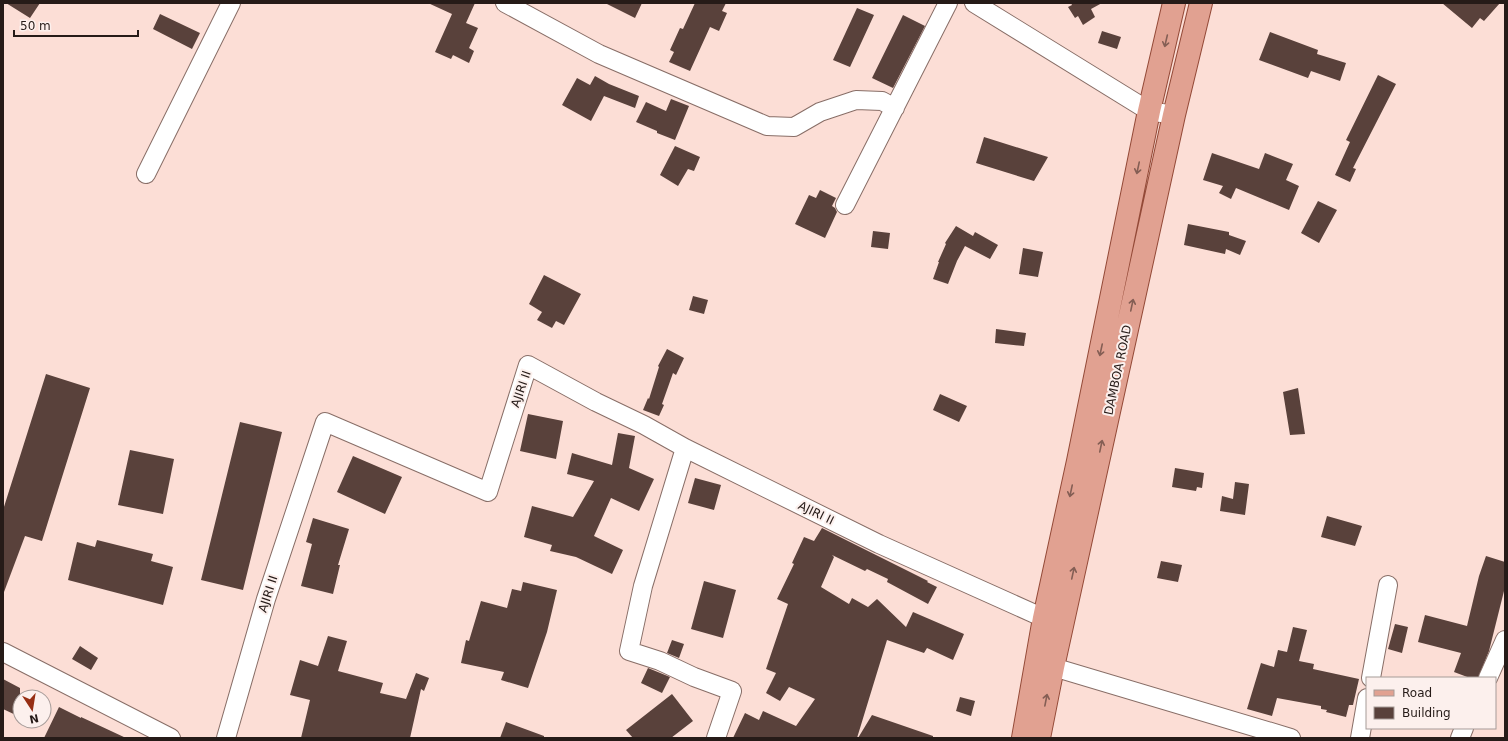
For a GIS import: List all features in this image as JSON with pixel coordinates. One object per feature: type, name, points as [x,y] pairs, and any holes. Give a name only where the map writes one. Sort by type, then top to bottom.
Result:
[{"type":"main road","name":"DAMBOA ROAD","points":[[1039,738],[1045,665],[1078,461],[1150,111],[1174,3]]},
{"type":"main road","name":"DAMBOA ROAD","points":[[1053,622],[1202,3]]},
{"type":"main road","name":"DAMBOA ROAD","points":[[1023,738],[1045,665]]},
{"type":"street","points":[[146,174],[231,3]]},
{"type":"street","points":[[505,3],[599,54],[768,126],[794,127],[820,112],[856,100],[882,101],[895,108]]},
{"type":"street","points":[[845,205],[948,3]]},
{"type":"street","points":[[974,3],[1150,111],[1174,115]]},
{"type":"street","name":"AJIRI II","points":[[226,738],[266,599],[325,422],[488,492],[528,365],[685,448],[878,544],[1053,622]]},
{"type":"street","points":[[685,448],[643,586],[630,651],[660,661],[694,677],[732,691],[716,738]]},
{"type":"street","points":[[1371,677],[1388,585]]},
{"type":"street","points":[[1488,677],[1505,640]]},
{"type":"street","points":[[3,652],[171,738]]},
{"type":"street","points":[[1045,665],[1291,738]]},
{"type":"street","points":[[1360,738],[1366,704]]},
{"type":"building","points":[[6,3],[40,3],[30,18]]},
{"type":"building","points":[[428,3],[475,3],[466,23],[478,28],[469,48],[474,51],[469,63],[453,55],[451,59],[435,52],[452,14]]},
{"type":"building","points":[[605,3],[642,3],[635,18]]},
{"type":"building","points":[[695,3],[726,3],[722,11],[727,13],[719,31],[710,27],[690,71],[669,62],[674,52],[670,50],[680,28],[683,29]]},
{"type":"building","points":[[1071,3],[1102,3],[1091,9],[1095,17],[1083,25],[1078,16],[1075,18],[1068,7],[1072,5]]},
{"type":"building","points":[[1442,3],[1500,3],[1484,21],[1480,18],[1472,28]]},
{"type":"building","points":[[857,8],[874,15],[850,67],[833,60]]},
{"type":"building","points":[[160,14],[200,33],[192,49],[153,29]]},
{"type":"building","points":[[903,15],[925,26],[893,88],[872,78]]},
{"type":"building","points":[[1102,31],[1121,37],[1117,49],[1098,43]]},
{"type":"building","points":[[1270,32],[1318,50],[1317,54],[1346,63],[1340,81],[1311,71],[1308,78],[1259,60]]},
{"type":"building","points":[[1378,75],[1396,84],[1353,168],[1356,169],[1350,182],[1335,175],[1350,142],[1346,140]]},
{"type":"building","points":[[595,76],[609,84],[639,96],[635,108],[604,96],[591,121],[562,105],[577,78],[590,85]]},
{"type":"building","points":[[671,99],[689,106],[675,140],[636,122],[646,102],[666,111]]},
{"type":"building","points":[[984,137],[1048,157],[1034,181],[976,163]]},
{"type":"building","points":[[675,146],[700,157],[694,171],[688,169],[678,186],[660,175]]},
{"type":"building","points":[[1212,153],[1259,169],[1265,153],[1293,164],[1286,180],[1299,186],[1289,210],[1236,188],[1231,199],[1219,193],[1223,186],[1203,180]]},
{"type":"building","points":[[820,190],[836,198],[832,206],[837,212],[825,238],[795,224],[809,195],[816,198]]},
{"type":"building","points":[[1318,201],[1337,210],[1319,243],[1301,233]]},
{"type":"building","points":[[1188,224],[1229,232],[1229,235],[1246,241],[1240,255],[1226,249],[1225,254],[1184,245]]},
{"type":"building","points":[[956,226],[973,236],[975,232],[998,245],[990,259],[965,246],[948,284],[933,279],[938,262],[946,244],[945,243]]},
{"type":"building","points":[[873,231],[890,233],[888,249],[871,247]]},
{"type":"building","points":[[1023,248],[1043,252],[1038,277],[1019,274]]},
{"type":"building","points":[[544,275],[581,294],[564,325],[556,321],[552,328],[537,320],[542,312],[529,304]]},
{"type":"building","points":[[693,296],[708,300],[704,314],[689,310]]},
{"type":"building","points":[[996,329],[1026,333],[1024,346],[995,343]]},
{"type":"building","points":[[667,349],[684,358],[676,375],[673,373],[662,404],[664,405],[659,416],[643,410],[648,398],[649,399],[659,367],[658,366]]},
{"type":"building","points":[[46,374],[90,388],[42,541],[25,536],[3,592],[3,510]]},
{"type":"building","points":[[1298,388],[1305,434],[1290,435],[1283,392]]},
{"type":"building","points":[[940,394],[967,406],[959,422],[933,410]]},
{"type":"building","points":[[528,414],[563,421],[556,459],[520,451]]},
{"type":"building","points":[[240,422],[282,432],[243,590],[201,580]]},
{"type":"building","points":[[618,433],[635,436],[629,468],[654,479],[639,511],[611,498],[594,536],[623,550],[612,574],[576,557],[550,551],[552,545],[524,537],[532,506],[573,517],[594,481],[567,474],[572,453],[612,465]]},
{"type":"building","points":[[130,450],[174,459],[163,514],[118,505]]},
{"type":"building","points":[[353,456],[402,477],[385,514],[337,492]]},
{"type":"building","points":[[1175,468],[1204,473],[1202,488],[1197,487],[1196,491],[1172,487]]},
{"type":"building","points":[[695,478],[721,485],[714,510],[688,503]]},
{"type":"building","points":[[1235,482],[1249,484],[1245,515],[1220,511],[1222,496],[1233,499]]},
{"type":"building","points":[[1327,516],[1362,526],[1355,546],[1321,537]]},
{"type":"building","points":[[313,518],[349,529],[338,565],[340,565],[333,594],[301,586],[312,544],[306,542]]},
{"type":"building","points":[[822,528],[928,581],[927,582],[937,587],[928,604],[887,582],[888,579],[867,569],[865,571],[832,555],[834,557],[821,587],[849,604],[852,598],[868,607],[877,599],[906,627],[913,612],[964,634],[953,660],[927,648],[924,653],[887,640],[857,738],[733,738],[745,713],[759,720],[763,711],[796,726],[815,699],[789,687],[780,701],[766,693],[776,673],[766,669],[788,604],[777,599],[794,564],[792,563],[804,537],[814,541]]},
{"type":"building","points":[[97,540],[153,554],[151,561],[173,567],[163,605],[68,580],[77,542],[95,547]]},
{"type":"building","points":[[1486,556],[1505,562],[1505,587],[1489,651],[1478,677],[1467,677],[1454,672],[1461,653],[1418,642],[1425,615],[1467,626],[1479,576]]},
{"type":"building","points":[[1161,561],[1182,565],[1178,582],[1157,578]]},
{"type":"building","points":[[704,581],[736,590],[723,638],[691,629]]},
{"type":"building","points":[[523,582],[557,590],[547,632],[528,688],[501,680],[504,672],[461,663],[466,640],[469,641],[481,601],[507,608],[512,589],[521,591]]},
{"type":"building","points":[[1395,624],[1408,627],[1402,653],[1388,649]]},
{"type":"building","points":[[1293,627],[1307,630],[1299,661],[1314,664],[1313,669],[1359,679],[1353,705],[1349,705],[1346,717],[1326,712],[1327,710],[1321,709],[1321,706],[1277,698],[1272,716],[1247,709],[1261,663],[1274,667],[1278,650],[1287,652]]},
{"type":"building","points":[[328,636],[347,641],[338,671],[383,683],[380,693],[406,699],[416,673],[429,678],[424,691],[421,689],[410,738],[301,738],[310,700],[290,695],[300,660],[318,666]]},
{"type":"building","points":[[672,640],[684,644],[679,658],[667,653]]},
{"type":"building","points":[[80,646],[98,658],[91,670],[72,659]]},
{"type":"building","points":[[648,668],[670,677],[662,693],[641,683]]},
{"type":"building","points":[[3,679],[20,689],[12,689],[12,713],[3,709]]},
{"type":"building","points":[[672,694],[693,721],[671,738],[633,738],[626,730]]},
{"type":"building","points":[[960,697],[975,701],[971,716],[956,711]]},
{"type":"building","points":[[59,707],[126,738],[44,738],[48,729],[52,729],[52,721]]},
{"type":"building","points":[[872,715],[933,736],[933,738],[858,738]]},
{"type":"building","points":[[506,722],[544,736],[544,738],[500,738]]}]
